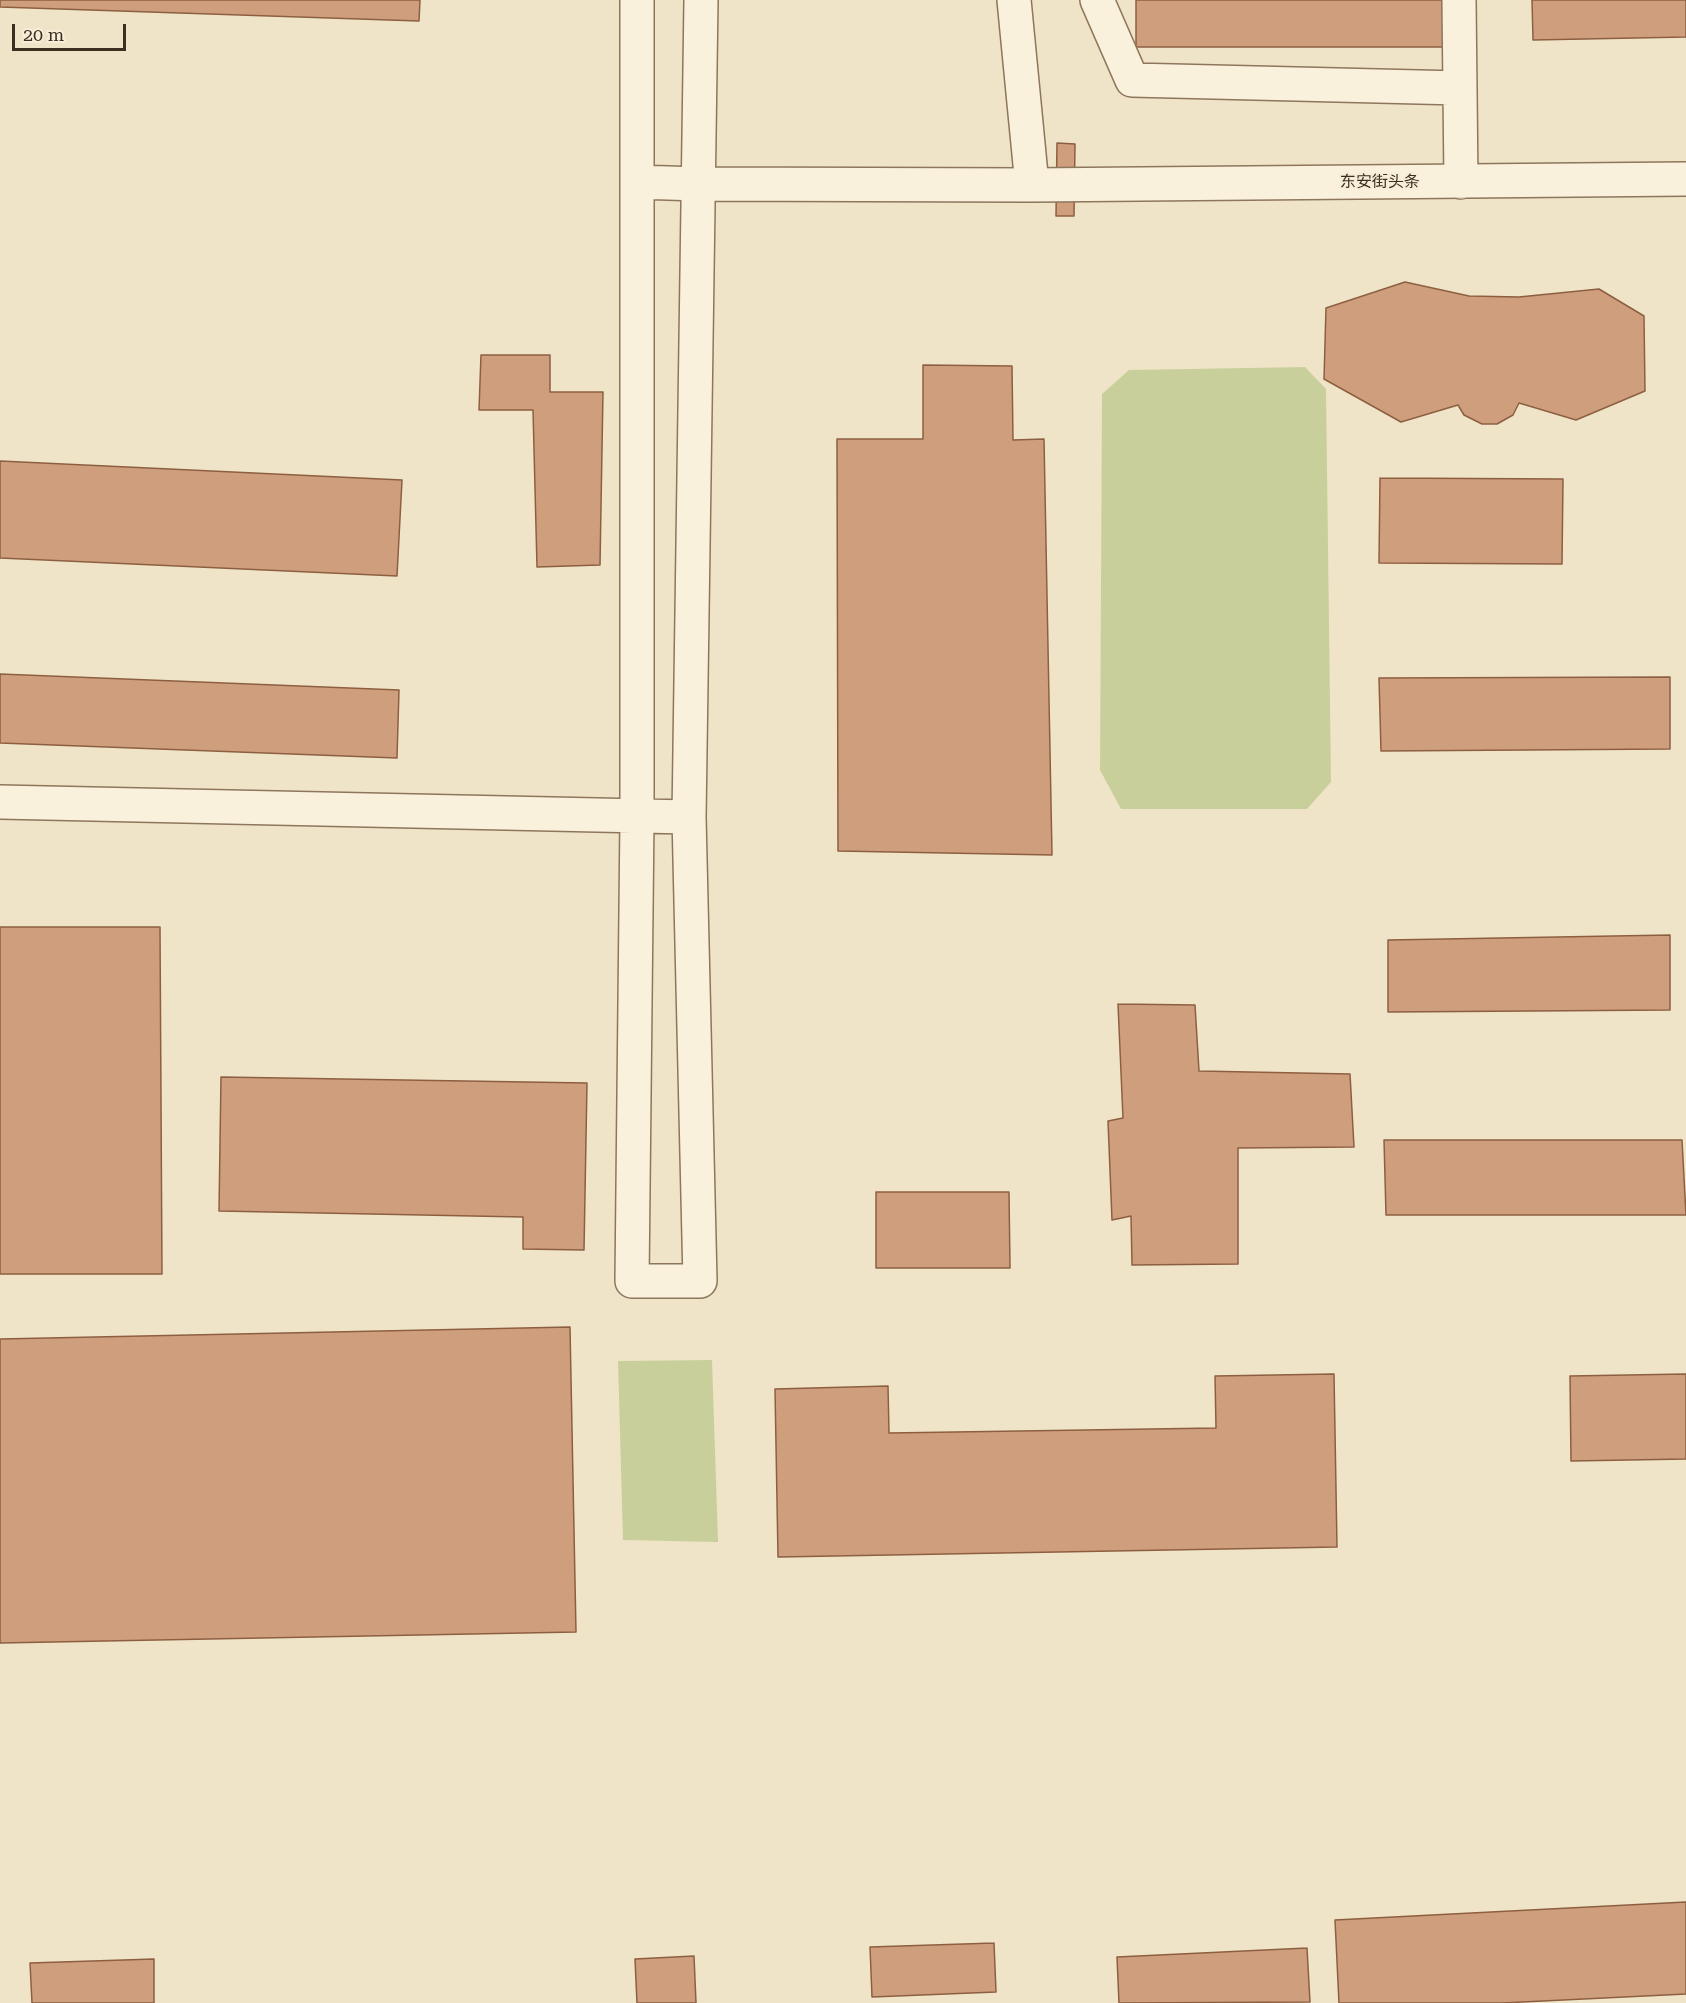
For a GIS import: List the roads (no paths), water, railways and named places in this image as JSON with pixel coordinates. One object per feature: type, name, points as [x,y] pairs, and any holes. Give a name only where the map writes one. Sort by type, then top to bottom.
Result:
[{"type":"street","points":[[637,0],[637,817],[632,1281],[700,1281],[689,817],[701,0]]},
{"type":"street","points":[[1014,0],[1032,185]]},
{"type":"street","points":[[1097,0],[1132,80],[1460,88]]},
{"type":"street","points":[[1459,0],[1461,182]]},
{"type":"street","name":"东安街头条","points":[[637,182],[1075,185],[1686,179]]},
{"type":"street","points":[[0,802],[689,817]]}]
